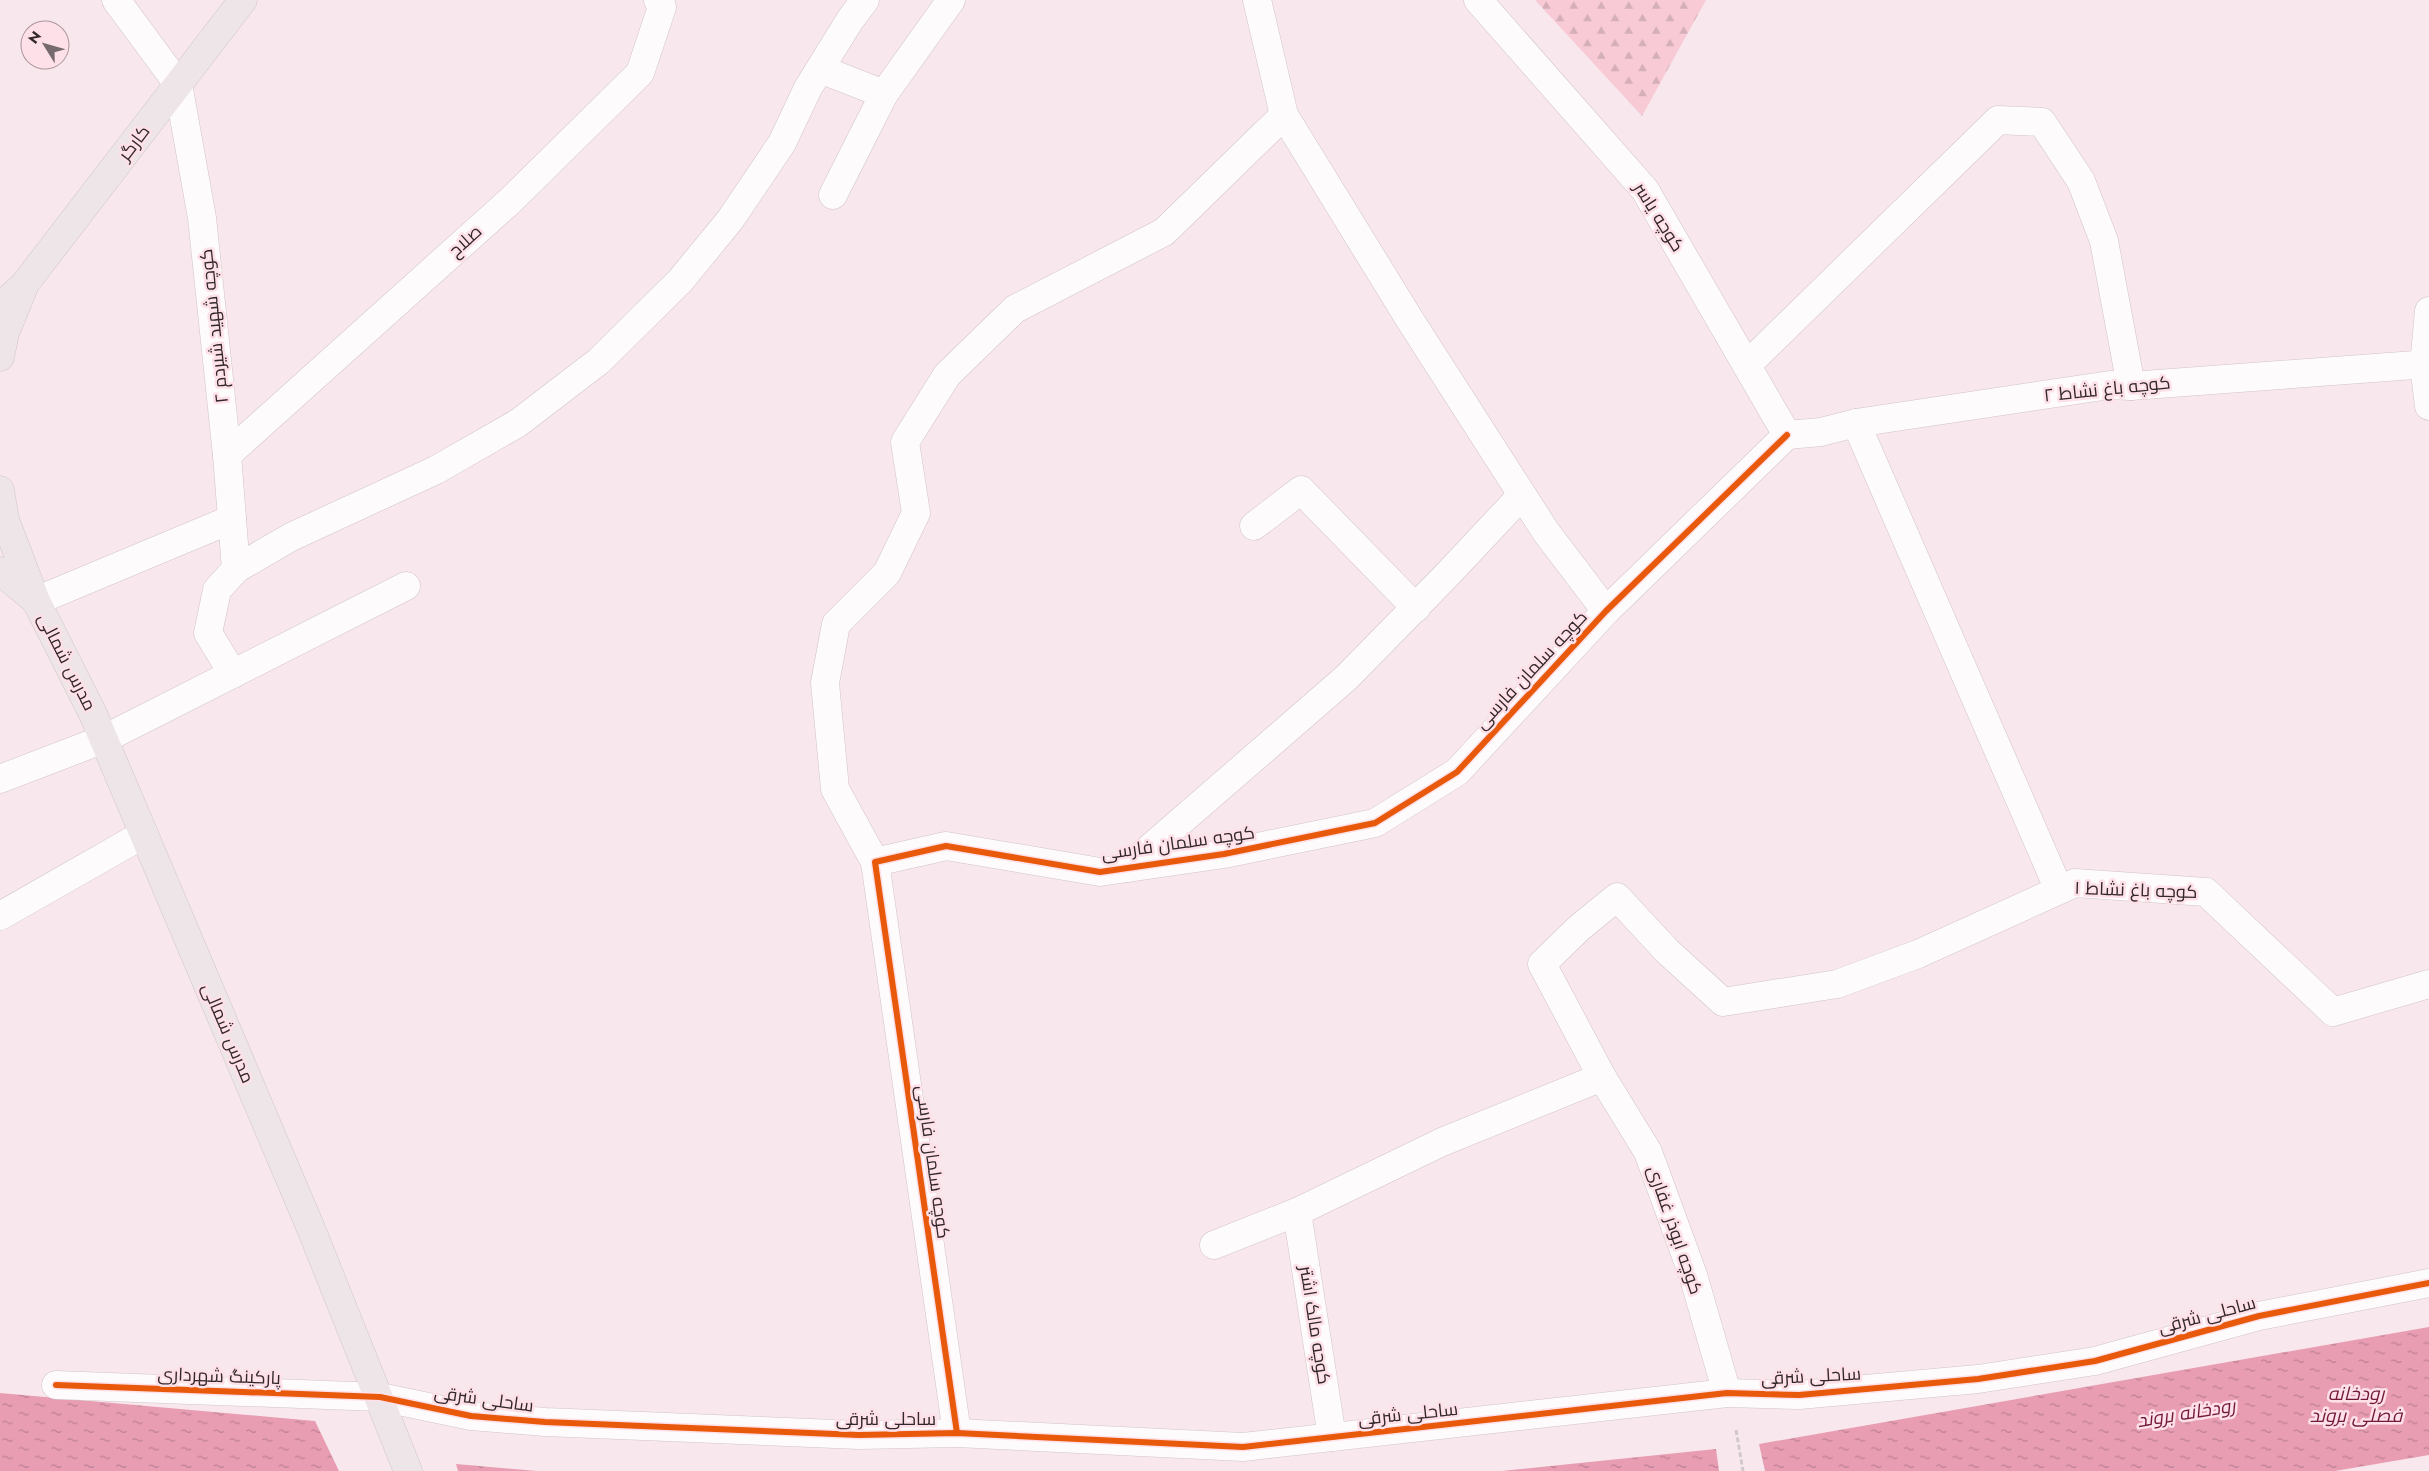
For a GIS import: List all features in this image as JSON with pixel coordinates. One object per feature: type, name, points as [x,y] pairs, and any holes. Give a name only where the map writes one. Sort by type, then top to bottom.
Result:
[{"type":"main road","name":"کارگر","points":[[24,285],[243,0]]},
{"type":"main road","points":[[0,307],[24,285]]},
{"type":"main road","points":[[0,357],[5,333],[24,285]]},
{"type":"main road","name":"مدرس شمالی","points":[[0,490],[5,520],[36,600],[94,714],[312,1231],[408,1471]]},
{"type":"main road","name":"مدرس شمالی","points":[[0,571],[36,600]]},
{"type":"street","points":[[116,0],[178,84]]},
{"type":"street","name":"صلاح","points":[[228,455],[510,201],[640,73],[662,7],[658,0]]},
{"type":"street","points":[[233,674],[208,633],[217,590],[236,569],[291,537],[444,466],[518,423],[599,361],[680,281],[730,220],[782,143],[808,88],[850,20],[865,0]]},
{"type":"street","points":[[833,195],[884,94],[951,0]]},
{"type":"street","points":[[1257,0],[1284,115],[1410,320],[1546,532],[1606,611]]},
{"type":"street","name":"کوچه یاسر","points":[[1478,0],[1645,190],[1787,435]]},
{"type":"street","points":[[820,69],[884,94]]},
{"type":"street","name":"کوچه شهید شیردم ۲","points":[[178,84],[202,218],[228,455],[236,569]]},
{"type":"street","points":[[875,862],[835,788],[825,683],[836,624],[887,573],[916,513],[906,442],[947,375],[1015,309],[1164,232],[1284,115]]},
{"type":"street","points":[[1747,365],[1998,120],[2042,122],[2081,182],[2104,241],[2131,386]]},
{"type":"street","points":[[2429,311],[2427,365],[2429,406]]},
{"type":"street","name":"کوچه باغ نشاط ۲","points":[[1787,435],[1821,432],[1856,423],[2110,385],[2131,386],[2427,365]]},
{"type":"street","points":[[1856,423],[2059,890]]},
{"type":"street","name":"کوچه سلمان فارسی","points":[[957,1433],[875,862],[946,846],[1100,872],[1224,854],[1375,823],[1457,772],[1606,611],[1787,435]]},
{"type":"street","points":[[1254,526],[1301,490],[1416,608]]},
{"type":"street","points":[[1127,868],[1346,678],[1416,608],[1522,495]]},
{"type":"street","points":[[36,600],[232,519]]},
{"type":"street","points":[[0,779],[104,740],[406,586]]},
{"type":"street","points":[[0,916],[144,834]]},
{"type":"street","name":"کوچه باغ نشاط ۱","points":[[1723,1002],[1837,984],[1918,954],[2075,883],[2206,892],[2333,1012],[2429,984]]},
{"type":"street","name":"کوچه ابوذر غفاری","points":[[1723,1002],[1668,951],[1618,897],[1579,928],[1542,964],[1602,1077],[1648,1152],[1693,1275],[1727,1393]]},
{"type":"street","points":[[1214,1245],[1297,1212],[1442,1142],[1602,1077]]},
{"type":"street","name":"کوچه مالک اشتر","points":[[1297,1212],[1332,1437]]},
{"type":"street","name":"ساحلی شرقی","points":[[380,1397],[471,1416],[545,1422],[859,1435],[957,1433],[1242,1447],[1727,1393],[1799,1395],[1978,1379],[2096,1361],[2259,1316],[2429,1283]]},
{"type":"street","name":"پارکینگ شهرداری","points":[[56,1385],[380,1397]]},
{"type":"path","points":[[1735,1426],[1742,1471]]},
{"type":"green space","points":[[1535,0],[1706,0],[1642,116]]},
{"type":"water","name":"رودخانه فصلی بروند","points":[[2429,1327],[2429,1455],[2335,1471],[1765,1471],[1759,1444]]},
{"type":"water","points":[[0,1393],[315,1421],[339,1471],[0,1471]]},
{"type":"water","points":[[1716,1449],[1719,1471],[1502,1471]]},
{"type":"water","points":[[456,1464],[537,1471],[458,1471]]},
{"type":"cycle path","points":[[957,1433],[875,862],[946,846],[1100,872],[1224,854],[1375,823],[1457,772],[1606,611],[1787,435]]},
{"type":"cycle path","points":[[56,1385],[380,1397],[471,1416],[545,1422],[859,1435],[957,1433],[1243,1447],[1727,1393],[1799,1395],[1978,1379],[2095,1361],[2259,1316],[2429,1283]]},
{"type":"water label","name":"رودخانه بروند","points":[[2186,1413]]}]
